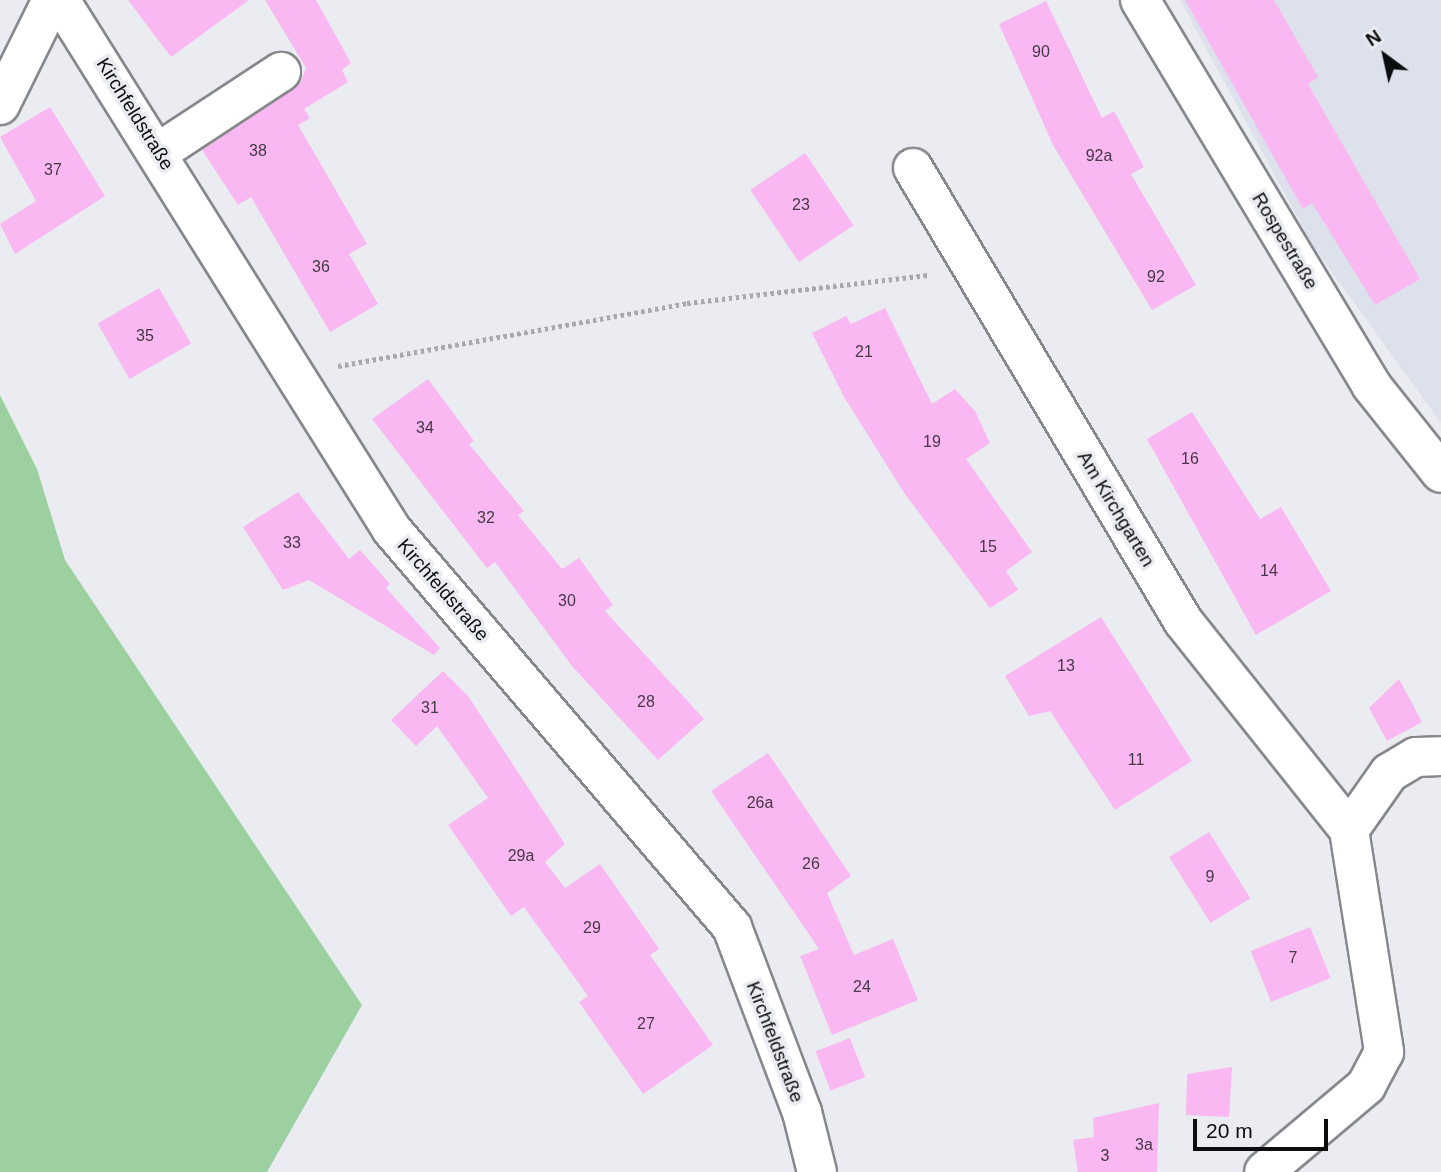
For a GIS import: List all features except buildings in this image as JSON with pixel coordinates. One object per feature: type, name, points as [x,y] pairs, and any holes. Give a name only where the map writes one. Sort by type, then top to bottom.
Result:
[{"type":"street","name":"Rospestraße","points":[[1140,0],[1371,385],[1441,473]]},
{"type":"street","points":[[0,105],[61,1]]},
{"type":"street","name":"Kirchfeldstraße","points":[[61,1],[159,152],[392,530],[732,927],[802,1112],[817,1172]]},
{"type":"street","points":[[159,152],[281,72]]},
{"type":"street","name":"Am Kirchgarten","points":[[912,168],[1183,621],[1349,830],[1384,1052],[1366,1086],[1264,1172]]},
{"type":"street","points":[[1349,830],[1389,773],[1416,757],[1441,756]]},
{"type":"path","points":[[296,375],[687,303],[973,270]]},
{"type":"shaded area","points":[[1180,0],[1441,0],[1441,423],[1313,246]]},
{"type":"green space","points":[[0,395],[37,469],[65,560],[362,1005],[267,1172],[0,1172]]}]
